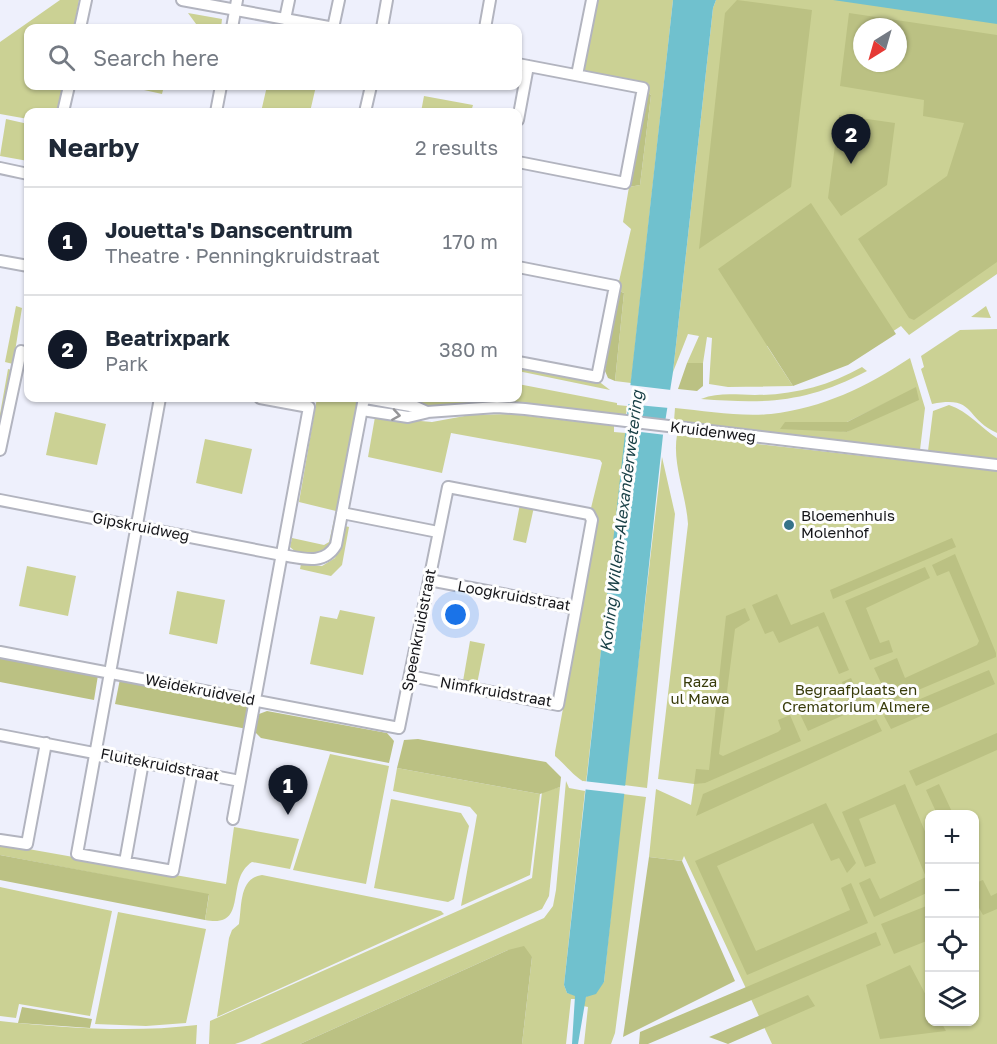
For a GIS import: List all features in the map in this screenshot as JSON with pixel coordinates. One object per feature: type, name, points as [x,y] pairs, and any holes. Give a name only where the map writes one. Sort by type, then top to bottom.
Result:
[{"type":"street","points":[[81,24],[86,0]]},
{"type":"street","points":[[182,0],[236,5],[312,24]]},
{"type":"street","points":[[285,19],[289,0]]},
{"type":"street","points":[[335,24],[339,0]]},
{"type":"street","points":[[383,24],[387,0]]},
{"type":"street","points":[[486,24],[490,0]]},
{"type":"street","points":[[577,75],[592,0]]},
{"type":"street","points":[[233,24],[236,5]]},
{"type":"street","points":[[522,163],[625,183],[643,88],[523,65]]},
{"type":"street","points":[[64,108],[68,90]]},
{"type":"street","points":[[217,108],[220,90]]},
{"type":"street","points":[[366,108],[369,90]]},
{"type":"street","points":[[519,108],[521,90]]},
{"type":"street","points":[[0,168],[24,173]]},
{"type":"street","points":[[0,261],[24,265]]},
{"type":"street","points":[[522,268],[615,286],[597,377],[522,363]]},
{"type":"street","points":[[0,450],[24,356]]},
{"type":"street","points":[[159,402],[77,854],[173,871],[192,771]]},
{"type":"street","points":[[282,402],[309,407],[282,555]]},
{"type":"street","name":"Gipskruidweg","points":[[0,500],[312,560],[326,556],[336,545],[364,402]]},
{"type":"street","name":"Kruidenweg","points":[[388,402],[416,407],[428,412]]},
{"type":"street","name":"Kruidenweg","points":[[362,410],[408,417],[428,412],[507,407],[997,465]]},
{"type":"street","name":"Speenkruidstraat","points":[[399,729],[448,487]]},
{"type":"street","name":"Loogkruidstraat","points":[[429,580],[576,608],[592,520],[589,514],[448,487]]},
{"type":"street","points":[[342,513],[438,532]]},
{"type":"street","name":"Fluitekruidstraat","points":[[0,735],[240,781],[282,555]]},
{"type":"street","name":"Nimfkruidstraat","points":[[410,676],[558,705],[576,608]]},
{"type":"street","name":"Weidekruidveld","points":[[0,651],[399,729]]},
{"type":"street","points":[[0,840],[27,844],[46,743]]},
{"type":"street","points":[[125,862],[143,762]]},
{"type":"street","points":[[233,819],[240,781]]},
{"type":"green space","points":[[60,0],[79,0],[75,24],[26,24]]},
{"type":"green space","points":[[595,0],[673,0],[631,383],[615,381],[624,293],[617,290],[631,229],[623,222],[629,187],[640,185],[651,95],[648,93],[649,84],[582,72]]},
{"type":"green space","points":[[716,0],[997,0],[997,274],[909,335],[901,326],[851,359],[767,346],[793,386],[728,387],[709,384],[712,338],[707,337],[703,363],[687,363],[699,336],[688,334],[673,372],[713,8]]},
{"type":"green space","points":[[737,0],[812,10],[791,187],[699,249],[725,13]]},
{"type":"green space","points":[[188,13],[222,19],[221,24],[196,24]]},
{"type":"green space","points":[[849,13],[883,18],[853,18],[853,72],[907,72],[907,22],[997,35],[997,262],[914,320],[909,318],[858,239],[947,176],[964,123],[923,116],[924,100],[840,86]]},
{"type":"green space","points":[[24,25],[24,90],[62,90],[59,108],[24,108],[24,118],[0,114],[0,42]]},
{"type":"green space","points":[[144,90],[163,90],[162,94]]},
{"type":"green space","points":[[266,90],[315,90],[311,108],[262,108]]},
{"type":"green space","points":[[648,93],[651,95],[640,185],[629,187]]},
{"type":"green space","points":[[424,96],[473,105],[472,108],[422,108]]},
{"type":"green space","points":[[839,115],[895,123],[887,185],[841,216],[828,198]]},
{"type":"green space","points":[[6,119],[24,123],[24,160],[0,156]]},
{"type":"green space","points":[[811,203],[896,334],[848,365],[793,386],[718,269]]},
{"type":"green space","points":[[617,290],[624,293],[615,381],[608,378],[605,371]]},
{"type":"green space","points":[[16,306],[22,308],[13,364],[5,362]]},
{"type":"green space","points":[[986,306],[991,318],[971,317]]},
{"type":"green space","points":[[997,329],[997,433],[979,421],[963,405],[946,402],[932,404],[921,369],[924,367],[921,356],[960,330]]},
{"type":"green space","points":[[910,358],[925,408],[920,450],[674,421],[675,408],[759,415],[808,407],[844,395]],"holes":[[[916,388],[847,432],[785,422],[847,422]]]},
{"type":"green space","points":[[687,363],[703,363],[703,386],[697,391],[678,389]]},
{"type":"green space","points":[[862,367],[867,371],[845,382],[825,390],[786,399],[746,401],[701,399],[721,395],[769,395],[797,391],[823,384]]},
{"type":"green space","points":[[522,368],[597,380],[610,390],[522,372]]},
{"type":"green space","points":[[8,369],[12,370],[0,434],[0,414]]},
{"type":"green space","points":[[522,385],[627,406],[626,415],[616,414],[615,417],[510,402],[522,402]]},
{"type":"green space","points":[[916,387],[919,400],[847,432],[780,429],[785,422],[847,422]]},
{"type":"green space","points":[[316,402],[359,402],[331,545],[317,554],[297,553],[290,547],[292,538],[324,545],[329,542],[336,511],[299,502]]},
{"type":"green space","points":[[407,402],[510,402],[435,407]]},
{"type":"green space","points":[[949,405],[968,415],[997,438],[997,459],[928,451],[933,411]]},
{"type":"green space","points":[[55,412],[106,424],[97,465],[46,455]]},
{"type":"green space","points":[[511,414],[614,426],[614,432],[626,433],[586,783],[555,756],[555,752],[598,518],[591,508],[602,463],[600,460],[451,433],[442,473],[368,457],[375,417],[432,422],[470,415]]},
{"type":"green space","name":"Begraafplaats en Crematorium Almere","points":[[677,435],[997,471],[997,1044],[772,1044],[684,856],[682,861],[649,857],[656,789],[691,805],[694,784],[658,779],[688,524],[676,457]]},
{"type":"green space","points":[[205,439],[252,449],[242,494],[196,483]]},
{"type":"green space","points":[[662,457],[675,514],[647,788],[624,785]]},
{"type":"green space","points":[[520,504],[534,507],[526,543],[513,540]]},
{"type":"green space","points":[[345,526],[349,527],[342,565],[331,576],[300,569],[301,564],[322,566],[335,558]]},
{"type":"green space","points":[[952,538],[956,547],[833,599],[830,590]]},
{"type":"green space","points":[[955,554],[996,657],[890,702],[874,668],[897,658],[905,678],[977,645],[979,641],[949,571],[937,576],[932,565]]},
{"type":"green space","points":[[27,566],[76,576],[68,616],[19,606]]},
{"type":"green space","points":[[925,567],[930,578],[866,608],[880,643],[889,640],[893,652],[870,660],[845,601]]},
{"type":"green space","points":[[177,591],[225,600],[217,644],[169,634]]},
{"type":"green space","points":[[777,594],[791,625],[824,612],[849,670],[839,674],[818,626],[779,643],[773,631],[765,634],[752,605]]},
{"type":"green space","points":[[745,608],[750,620],[735,629],[719,754],[723,756],[778,732],[781,729],[778,720],[790,715],[801,741],[705,783],[694,784],[696,769],[709,770],[726,616]]},
{"type":"green space","points":[[340,610],[375,617],[363,675],[310,664],[320,616],[337,619]]},
{"type":"green space","points":[[470,641],[485,644],[477,684],[463,681]]},
{"type":"green space","points":[[0,657],[98,675],[94,700],[0,682]]},
{"type":"green space","points":[[989,670],[995,684],[891,729],[884,716],[887,713]]},
{"type":"green space","points":[[851,678],[864,706],[808,731],[799,712],[811,707],[815,715],[848,700],[842,682]]},
{"type":"green space","points":[[120,679],[247,704],[250,707],[247,729],[115,704]]},
{"type":"green space","points":[[267,711],[387,733],[394,741],[389,763],[261,738],[255,732],[259,714]]},
{"type":"green space","points":[[876,719],[882,731],[696,816],[703,794]]},
{"type":"green space","points":[[997,733],[997,750],[916,786],[909,771]]},
{"type":"green space","points":[[418,739],[546,762],[561,777],[560,787],[540,794],[397,768],[404,740]]},
{"type":"green space","points":[[330,754],[389,766],[366,884],[293,870]]},
{"type":"green space","points":[[397,768],[540,794],[530,875],[461,906],[477,815],[470,807],[393,791]]},
{"type":"green space","points":[[566,781],[569,788],[585,791],[564,985],[567,993],[575,995],[576,999],[571,999],[566,1044],[522,1044],[532,957],[508,950],[300,1044],[260,1044],[544,918],[553,906],[556,890]]},
{"type":"green space","points":[[905,784],[925,832],[925,875],[895,804],[859,819],[876,863],[865,867],[842,812]]},
{"type":"green space","points":[[939,784],[951,810],[935,810],[926,790]]},
{"type":"green space","points":[[560,787],[549,896],[542,909],[244,1041],[235,1044],[209,1044],[210,1021],[532,878],[542,792]]},
{"type":"green space","points":[[623,794],[646,797],[615,1033],[611,1044],[584,1044],[588,1007],[583,1006],[586,997],[604,982]]},
{"type":"green space","points":[[391,799],[461,813],[469,826],[454,899],[448,902],[374,888]]},
{"type":"green space","points":[[826,803],[856,863],[847,873],[839,858],[831,861],[813,823],[717,866],[756,951],[850,910],[841,888],[851,883],[868,923],[747,975],[695,861]]},
{"type":"green space","points":[[234,827],[299,839],[290,869],[252,862],[244,870],[239,880],[232,910],[227,917],[219,921],[205,920],[209,895],[0,855],[0,844],[226,884]]},
{"type":"green space","points":[[0,855],[209,894],[205,920],[0,880]]},
{"type":"green space","points":[[649,857],[682,861],[735,981],[623,1037]]},
{"type":"green space","points":[[262,875],[441,911],[444,914],[217,1017],[229,938],[232,930],[239,924],[245,887],[249,881]]},
{"type":"green space","points":[[925,877],[925,894],[874,917],[859,883],[870,878],[880,899]]},
{"type":"green space","points":[[983,880],[991,896],[997,893],[997,909],[983,915],[979,908],[979,882]]},
{"type":"green space","points":[[0,887],[112,911],[90,1016],[19,1004],[16,1018],[0,1016]]},
{"type":"green space","points":[[925,907],[925,942],[894,954],[881,924]]},
{"type":"green space","points":[[118,912],[206,929],[186,1023],[146,1026],[95,1024]]},
{"type":"green space","points":[[876,932],[881,945],[648,1044],[639,1044],[640,1032]]},
{"type":"green space","points":[[524,946],[532,957],[522,1044],[300,1044],[508,950]]},
{"type":"green space","points":[[910,965],[925,993],[925,1026],[943,1026],[946,1031],[880,1039],[866,985]]},
{"type":"green space","points":[[808,995],[815,1006],[728,1044],[709,1037]]},
{"type":"green space","points":[[22,1007],[92,1019],[90,1028],[18,1023]]},
{"type":"green space","points":[[0,1021],[98,1029],[148,1029],[197,1025],[196,1044],[0,1044]]},
{"type":"water","name":"Koning Willem-Alexanderwetering","points":[[673,0],[716,0],[713,8],[673,372],[663,435],[604,982],[596,994],[586,997],[578,1044],[572,1044],[575,996],[567,993],[564,985]]},
{"type":"water","points":[[833,0],[997,0],[997,24]]},
{"type":"pier","points":[[629,385],[671,390],[669,408],[627,404]]},
{"type":"pier","points":[[626,416],[668,421],[666,435],[624,430]]},
{"type":"pier","points":[[583,781],[627,786],[626,794],[582,789]]},
{"type":"place","name":"Beatrixpark","points":[[851,164]]},
{"type":"place","name":"Bloemenhuis Molenhof","points":[[789,525]]},
{"type":"place","name":"Jouetta's Danscentrum","points":[[288,815]]},
{"type":"park label","name":"Raza ul Mawa","points":[[700,690]]}]
